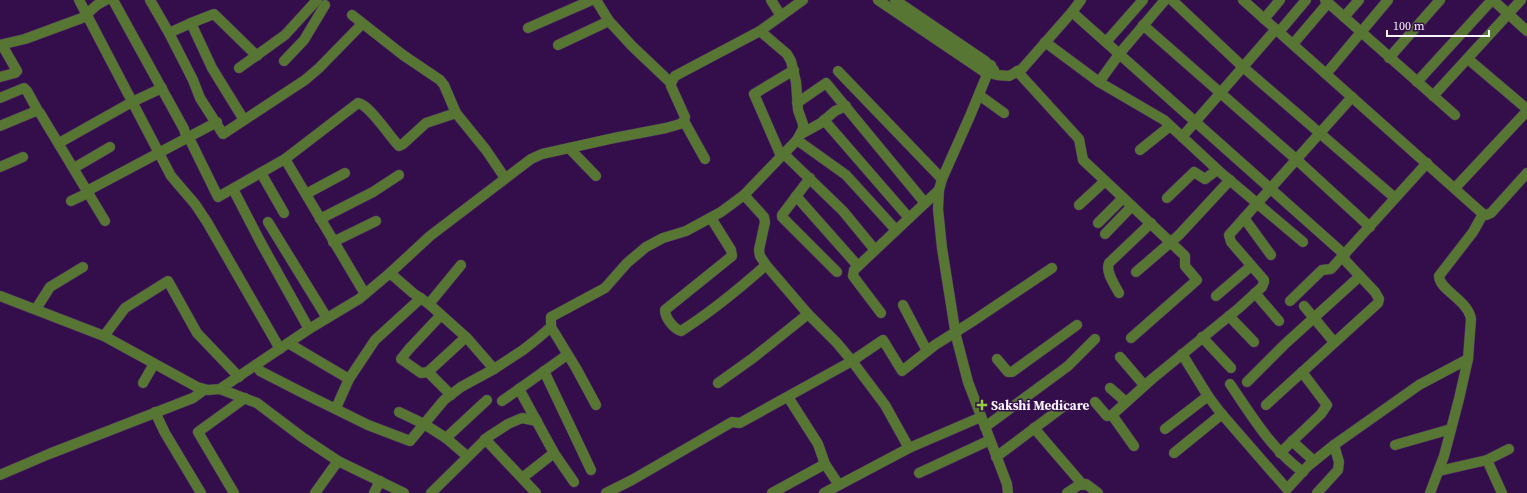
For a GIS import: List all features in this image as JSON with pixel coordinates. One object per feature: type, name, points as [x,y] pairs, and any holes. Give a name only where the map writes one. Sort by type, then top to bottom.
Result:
[{"type":"street","points":[[79,0],[158,154],[171,176],[208,222],[284,346],[349,379]]},
{"type":"street","points":[[0,77],[15,73],[17,71],[1,45],[25,39],[82,18],[97,5],[106,0]]},
{"type":"street","points":[[113,0],[191,142],[218,197],[285,159],[358,103],[364,105],[399,146],[426,123],[456,113]]},
{"type":"street","points":[[150,0],[193,80],[200,98],[217,122],[223,134],[305,80],[319,68],[362,24]]},
{"type":"street","points":[[528,28],[592,0]]},
{"type":"street","points":[[596,0],[609,21],[670,83],[684,114],[684,121],[705,159]]},
{"type":"street","points":[[771,0],[781,16]]},
{"type":"street","points":[[670,83],[675,76],[760,31],[804,0]]},
{"type":"street","points":[[878,0],[910,16],[991,71],[1009,76],[1022,69],[1082,1]]},
{"type":"street","points":[[896,0],[910,16]]},
{"type":"street","points":[[1106,42],[1143,0]]},
{"type":"street","points":[[1099,82],[1120,53],[1166,0]]},
{"type":"street","points":[[1172,0],[1243,67],[1395,198]]},
{"type":"street","points":[[1264,19],[1280,0]]},
{"type":"street","points":[[1182,137],[1243,67],[1306,0]]},
{"type":"street","points":[[1344,17],[1359,0]]},
{"type":"street","points":[[1326,74],[1388,0]]},
{"type":"street","points":[[1389,58],[1440,0]]},
{"type":"street","points":[[1417,82],[1493,0],[1527,31]]},
{"type":"street","points":[[1433,96],[1521,0]]},
{"type":"street","points":[[1293,44],[1327,1],[1389,58],[1455,115]]},
{"type":"street","points":[[1248,2],[1264,19],[1456,188],[1483,214],[1489,215],[1527,173]]},
{"type":"street","points":[[239,68],[257,56],[323,4]]},
{"type":"street","points":[[284,61],[304,40],[323,4]]},
{"type":"street","points":[[1072,12],[1120,53],[1271,189],[1343,256],[1378,296],[1378,303],[1266,406]]},
{"type":"street","points":[[169,33],[214,14],[257,56]]},
{"type":"street","points":[[352,15],[362,24],[440,80],[444,85],[456,113],[486,150],[505,178]]},
{"type":"street","points":[[558,45],[609,21]]},
{"type":"street","points":[[191,23],[212,68],[244,120]]},
{"type":"street","points":[[1143,25],[1297,160],[1370,227]]},
{"type":"street","points":[[760,31],[787,54],[794,70],[797,103],[803,124],[799,137]]},
{"type":"street","points":[[1045,42],[1099,82],[1156,115],[1170,126],[1217,170],[1303,242]]},
{"type":"street","points":[[1456,188],[1527,110],[1468,59]]},
{"type":"street","points":[[794,70],[754,94],[782,155],[810,178],[843,211],[875,250]]},
{"type":"street","points":[[838,71],[942,179]]},
{"type":"street","points":[[991,71],[978,95],[942,179],[939,190],[938,209],[942,248],[963,367],[1008,493]]},
{"type":"street","points":[[1017,71],[1079,138],[1083,160],[1185,256],[1185,266],[1197,280],[1180,301],[1154,324],[1131,338]]},
{"type":"street","points":[[797,103],[826,83],[925,202]]},
{"type":"street","points":[[0,98],[24,88],[27,91],[74,168],[104,222]]},
{"type":"street","points":[[59,143],[132,102],[162,88]]},
{"type":"street","points":[[978,95],[1004,113]]},
{"type":"street","points":[[1094,402],[1107,416],[1112,415],[1144,385],[1229,316],[1262,287],[1264,282],[1231,242],[1229,238],[1232,231],[1258,204],[1352,98]]},
{"type":"street","points":[[596,405],[568,354],[550,327],[551,317],[605,288],[627,263],[646,247],[664,238],[686,231],[711,218],[744,195],[799,137],[835,111],[846,106]]},
{"type":"street","points":[[0,126],[32,112],[38,111]]},
{"type":"street","points":[[824,120],[909,218]]},
{"type":"street","points":[[220,389],[309,329],[365,294],[430,236],[505,178],[536,157],[542,154],[666,128],[684,121]]},
{"type":"street","points":[[71,201],[217,122]]},
{"type":"street","points":[[1140,150],[1170,126]]},
{"type":"street","points":[[799,137],[846,175],[896,230]]},
{"type":"street","points":[[74,168],[110,147]]},
{"type":"street","points":[[569,148],[596,176]]},
{"type":"street","points":[[0,167],[23,157]]},
{"type":"street","points":[[285,159],[365,294]]},
{"type":"street","points":[[1290,301],[1322,270],[1331,270],[1427,163]]},
{"type":"street","points":[[1167,198],[1194,172],[1205,179],[1217,170]]},
{"type":"street","points":[[261,173],[284,213]]},
{"type":"street","points":[[306,194],[345,173]]},
{"type":"street","points":[[320,219],[373,192],[399,175]]},
{"type":"street","points":[[810,178],[782,217],[836,272]]},
{"type":"street","points":[[1136,272],[1195,219],[1230,180]]},
{"type":"street","points":[[1079,206],[1105,181]]},
{"type":"street","points":[[233,189],[309,329]]},
{"type":"street","points":[[881,313],[853,276],[854,270],[939,190]]},
{"type":"street","points":[[744,195],[764,217],[765,222],[758,250],[760,256],[808,314],[837,343],[852,361],[888,408],[909,448]]},
{"type":"street","points":[[796,196],[858,266]]},
{"type":"street","points":[[1098,223],[1123,198]]},
{"type":"street","points":[[1105,234],[1132,206]]},
{"type":"street","points":[[1430,493],[1439,471],[1451,429],[1468,359],[1471,318],[1470,312],[1441,283],[1439,276],[1473,232],[1483,214]]},
{"type":"street","points":[[711,218],[733,253],[732,256],[665,310],[666,317],[677,330],[681,331],[707,313],[740,288],[766,265]]},
{"type":"street","points":[[1244,218],[1271,255]]},
{"type":"street","points":[[333,242],[376,221]]},
{"type":"street","points":[[268,222],[327,318]]},
{"type":"street","points":[[1119,293],[1108,272],[1109,263],[1151,223]]},
{"type":"street","points":[[336,408],[349,379],[374,340],[425,301],[461,265]]},
{"type":"street","points":[[1216,296],[1251,266]]},
{"type":"street","points":[[36,309],[50,287],[83,267]]},
{"type":"street","points":[[606,493],[632,480],[732,422],[740,423],[788,397],[852,361],[883,340],[902,371],[927,351],[1052,268]]},
{"type":"street","points":[[390,273],[466,337],[494,369]]},
{"type":"street","points":[[1247,382],[1284,344],[1360,276]]},
{"type":"street","points":[[104,336],[125,308],[168,281],[197,332],[240,376]]},
{"type":"street","points":[[1255,293],[1279,321]]},
{"type":"street","points":[[0,296],[104,336],[204,390],[220,389],[245,398],[265,408],[302,437],[338,461],[404,493]]},
{"type":"street","points":[[903,305],[927,351]]},
{"type":"street","points":[[1304,306],[1334,342]]},
{"type":"street","points":[[718,383],[753,358],[808,314]]},
{"type":"street","points":[[441,315],[401,359],[421,373],[428,372],[466,337]]},
{"type":"street","points":[[1229,316],[1254,342]]},
{"type":"street","points":[[997,359],[1008,372],[1012,372],[1077,325]]},
{"type":"street","points":[[256,365],[260,370],[303,394],[336,408],[368,425],[410,441],[444,400],[461,387],[494,369],[523,350],[550,327]]},
{"type":"street","points":[[1202,337],[1231,368]]},
{"type":"street","points":[[985,427],[1068,366],[1095,339]]},
{"type":"street","points":[[502,401],[568,354]]},
{"type":"street","points":[[1182,354],[1208,396],[1287,490],[1314,461],[1334,445],[1419,385],[1468,359]]},
{"type":"street","points":[[1120,357],[1144,385]]},
{"type":"street","points":[[143,383],[154,364]]},
{"type":"street","points":[[544,371],[592,470]]},
{"type":"street","points":[[428,372],[451,395]]},
{"type":"street","points":[[1280,453],[1321,414],[1327,405],[1302,372]]},
{"type":"street","points":[[1230,384],[1268,440],[1289,462],[1303,472]]},
{"type":"street","points":[[1110,388],[1126,402]]},
{"type":"street","points":[[519,389],[554,453],[574,482]]},
{"type":"street","points":[[0,476],[49,454],[193,398],[204,390]]},
{"type":"street","points":[[1165,429],[1208,396]]},
{"type":"street","points":[[788,397],[818,444],[825,464],[839,486]]},
{"type":"street","points":[[234,493],[198,432],[245,398]]},
{"type":"street","points":[[446,438],[487,400]]},
{"type":"street","points":[[996,457],[1064,406]]},
{"type":"street","points":[[155,412],[165,433],[200,493]]},
{"type":"street","points":[[400,412],[424,424],[446,438],[467,456]]},
{"type":"street","points":[[1174,453],[1222,414]]},
{"type":"street","points":[[1112,415],[1134,446]]},
{"type":"street","points":[[824,493],[909,448],[981,417]]},
{"type":"street","points":[[431,493],[485,439],[508,424],[522,418],[536,421]]},
{"type":"street","points":[[1034,428],[1083,485]]},
{"type":"street","points":[[1395,445],[1451,429]]},
{"type":"street","points":[[485,439],[536,493]]},
{"type":"street","points":[[919,473],[990,440]]},
{"type":"street","points":[[1292,441],[1314,461]]},
{"type":"street","points":[[1317,493],[1338,470],[1339,462],[1334,445]]},
{"type":"street","points":[[1439,471],[1487,460],[1510,449]]},
{"type":"street","points":[[522,478],[554,453]]},
{"type":"street","points":[[1487,460],[1502,493]]},
{"type":"street","points":[[315,493],[338,461]]},
{"type":"street","points":[[772,493],[825,464]]},
{"type":"street","points":[[374,493],[380,481]]},
{"type":"street","points":[[1067,493],[1078,485],[1086,484],[1098,493]]},
{"type":"place","name":"Sakshi Medicare","points":[[982,405]]}]
